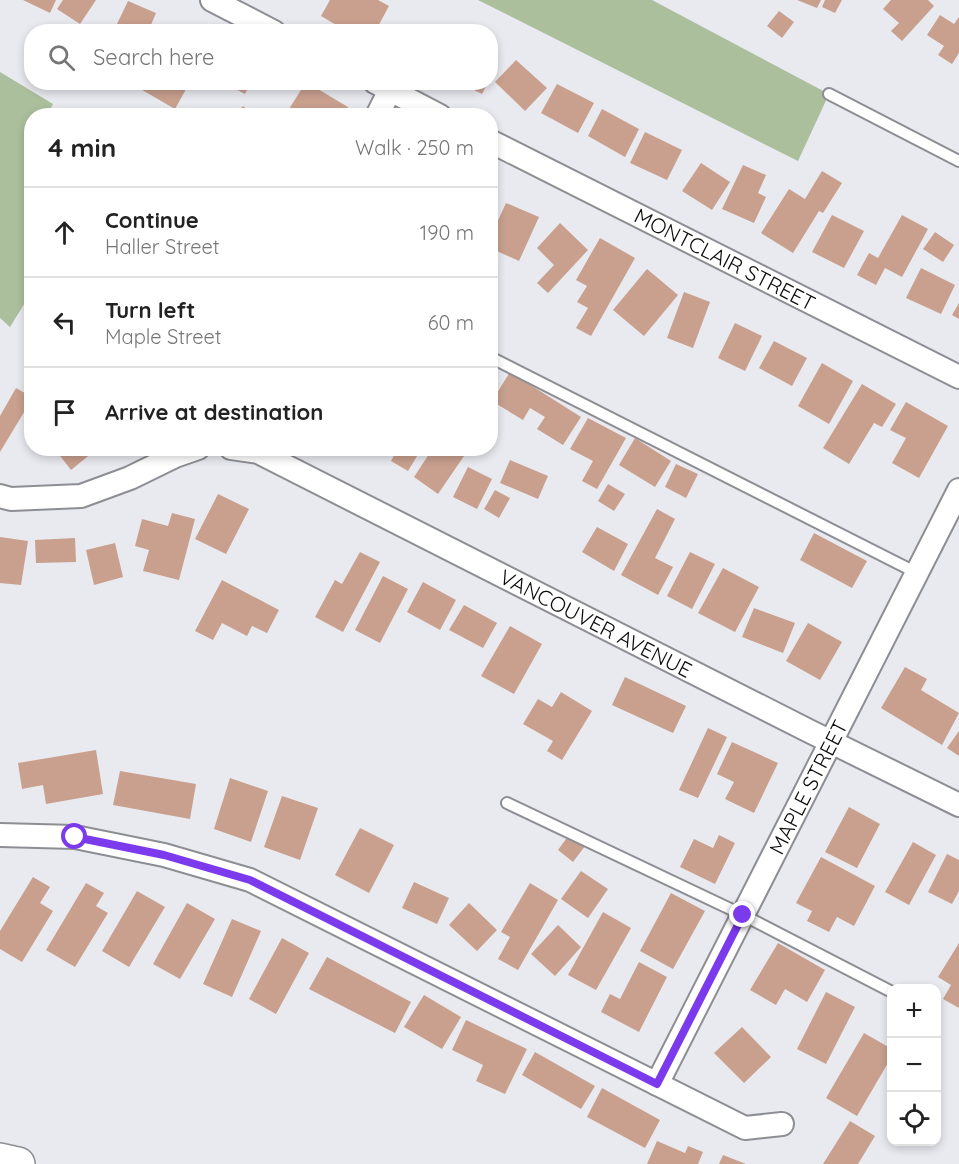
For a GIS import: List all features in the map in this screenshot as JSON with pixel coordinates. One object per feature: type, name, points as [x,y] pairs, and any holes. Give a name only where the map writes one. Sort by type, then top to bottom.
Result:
[{"type":"highway","points":[[0,1160],[18,1164]]},
{"type":"street","points":[[212,0],[258,24]]},
{"type":"street","points":[[379,108],[382,90]]},
{"type":"street","points":[[391,90],[425,108]]},
{"type":"street","name":"MONTCLAIR STREET","points":[[498,145],[959,377]]},
{"type":"street","points":[[0,496],[11,500],[81,496],[130,478],[175,456]]},
{"type":"street","name":"VANCOUVER AVENUE","points":[[266,456],[959,805]]},
{"type":"street","name":"MAPLE STREET","points":[[657,1084],[959,490]]},
{"type":"street","points":[[0,835],[75,837],[164,855],[250,880],[745,1128],[782,1124]]},
{"type":"lane","points":[[829,94],[959,161]]},
{"type":"lane","points":[[498,361],[917,573]]},
{"type":"lane","points":[[507,803],[743,915],[887,990]]},
{"type":"green space","points":[[478,0],[652,0],[829,94],[798,161]]},
{"type":"green space","points":[[0,72],[24,86],[24,90],[30,90],[53,104],[51,108],[24,108],[24,304],[10,327],[0,318]]},
{"type":"building","points":[[23,0],[56,0],[50,13]]},
{"type":"building","points":[[63,0],[96,0],[80,24],[57,9]]},
{"type":"building","points":[[330,0],[378,0],[389,6],[379,24],[334,24],[321,16]]},
{"type":"building","points":[[797,0],[821,0],[817,8]]},
{"type":"building","points":[[825,0],[842,0],[835,13],[822,7]]},
{"type":"building","points":[[891,0],[928,0],[934,6],[902,41],[891,31],[899,23],[883,9]]},
{"type":"building","points":[[128,1],[156,13],[151,24],[117,24]]},
{"type":"building","points":[[779,11],[794,22],[782,38],[767,26]]},
{"type":"building","points":[[940,15],[954,24],[959,17],[959,53],[952,64],[938,55],[944,46],[927,35]]},
{"type":"building","points":[[516,60],[547,88],[525,111],[498,85],[498,79]]},
{"type":"building","points":[[557,84],[594,103],[578,133],[541,113]]},
{"type":"building","points":[[142,90],[186,90],[176,108]]},
{"type":"building","points":[[301,90],[319,90],[348,107],[347,108],[290,108]]},
{"type":"building","points":[[602,109],[639,129],[625,157],[588,136]]},
{"type":"building","points":[[645,132],[682,150],[667,180],[630,163]]},
{"type":"building","points":[[701,163],[730,182],[712,210],[682,191]]},
{"type":"building","points":[[743,165],[766,175],[758,193],[766,197],[754,223],[722,209]]},
{"type":"building","points":[[822,171],[842,183],[823,213],[819,211],[793,253],[761,233],[789,189],[805,199]]},
{"type":"building","points":[[506,203],[539,217],[519,261],[498,252],[498,220]]},
{"type":"building","points":[[832,215],[864,231],[844,268],[812,252]]},
{"type":"building","points":[[902,215],[928,229],[902,277],[885,268],[876,285],[857,275],[869,253],[878,258]]},
{"type":"building","points":[[560,223],[588,250],[548,293],[537,283],[554,265],[537,248]]},
{"type":"building","points":[[935,232],[954,245],[943,262],[923,249]]},
{"type":"building","points":[[600,238],[635,258],[591,336],[576,328],[588,308],[577,302],[587,286],[576,280]]},
{"type":"building","points":[[921,268],[955,285],[941,314],[906,298]]},
{"type":"building","points":[[647,269],[678,295],[644,336],[613,310]]},
{"type":"building","points":[[684,292],[710,302],[693,348],[667,338]]},
{"type":"building","points":[[959,303],[959,319],[952,315]]},
{"type":"building","points":[[735,323],[762,336],[745,371],[718,358]]},
{"type":"building","points":[[774,341],[807,358],[792,386],[759,368]]},
{"type":"building","points":[[822,363],[853,381],[829,424],[798,406]]},
{"type":"building","points":[[510,372],[581,417],[563,445],[537,429],[545,417],[530,408],[523,420],[498,405],[498,391]]},
{"type":"building","points":[[862,384],[896,404],[882,427],[874,423],[849,464],[823,448]]},
{"type":"building","points":[[16,388],[24,392],[24,412],[0,452],[0,416]]},
{"type":"building","points":[[906,402],[948,426],[919,478],[892,463],[906,438],[890,430]]},
{"type":"building","points":[[588,418],[626,438],[597,489],[582,481],[593,461],[570,449]]},
{"type":"building","points":[[635,438],[671,461],[655,487],[619,465]]},
{"type":"building","points":[[60,456],[88,456],[71,470]]},
{"type":"building","points":[[394,456],[417,456],[408,471],[391,461]]},
{"type":"building","points":[[428,456],[464,456],[438,494],[414,477]]},
{"type":"building","points":[[510,460],[548,476],[538,499],[500,483]]},
{"type":"building","points":[[676,464],[698,474],[686,498],[665,487]]},
{"type":"building","points":[[468,467],[492,479],[477,509],[453,497]]},
{"type":"building","points":[[608,484],[625,494],[614,511],[598,501]]},
{"type":"building","points":[[495,490],[510,498],[499,518],[484,509]]},
{"type":"building","points":[[218,494],[249,509],[226,554],[195,539]]},
{"type":"building","points":[[657,509],[675,519],[655,558],[673,567],[658,595],[621,575]]},
{"type":"building","points":[[172,513],[195,519],[179,580],[143,571],[149,550],[135,546],[142,519],[168,526]]},
{"type":"building","points":[[597,527],[628,544],[614,571],[582,552]]},
{"type":"building","points":[[814,533],[867,561],[852,588],[800,560]]},
{"type":"building","points":[[0,537],[28,541],[21,585],[0,583]]},
{"type":"building","points":[[75,538],[76,562],[36,563],[35,540]]},
{"type":"building","points":[[115,543],[123,577],[94,585],[86,550]]},
{"type":"building","points":[[360,552],[380,562],[343,632],[315,617],[335,580],[342,584]]},
{"type":"building","points":[[690,552],[715,564],[692,609],[667,596]]},
{"type":"building","points":[[723,568],[759,587],[735,632],[698,613]]},
{"type":"building","points":[[383,576],[408,589],[380,643],[355,630]]},
{"type":"building","points":[[222,580],[279,610],[267,633],[252,626],[247,636],[222,623],[213,640],[195,631]]},
{"type":"building","points":[[423,582],[456,600],[440,630],[407,612]]},
{"type":"building","points":[[464,605],[497,623],[483,648],[449,630]]},
{"type":"building","points":[[754,608],[795,623],[783,653],[742,637]]},
{"type":"building","points":[[808,623],[842,642],[820,680],[786,661]]},
{"type":"building","points":[[510,626],[542,644],[514,694],[481,676]]},
{"type":"building","points":[[905,667],[927,679],[921,690],[959,713],[942,745],[881,708]]},
{"type":"building","points":[[625,677],[686,706],[673,733],[612,705]]},
{"type":"building","points":[[561,692],[592,711],[562,760],[547,751],[553,741],[523,724],[538,699],[552,707]]},
{"type":"building","points":[[708,728],[727,737],[698,798],[679,790]]},
{"type":"building","points":[[959,731],[959,756],[947,748]]},
{"type":"building","points":[[732,742],[778,763],[754,813],[725,799],[734,782],[717,774]]},
{"type":"building","points":[[96,750],[103,794],[46,804],[43,785],[22,789],[18,763]]},
{"type":"building","points":[[120,771],[196,784],[190,819],[113,805]]},
{"type":"building","points":[[230,778],[268,791],[251,842],[214,829]]},
{"type":"building","points":[[282,796],[318,808],[300,860],[264,847]]},
{"type":"building","points":[[849,807],[880,824],[857,868],[825,852]]},
{"type":"building","points":[[360,828],[394,845],[369,893],[335,875]]},
{"type":"building","points":[[569,835],[585,846],[573,862],[558,850]]},
{"type":"building","points":[[719,835],[735,843],[715,884],[680,867],[694,839],[713,848]]},
{"type":"building","points":[[913,842],[936,855],[909,905],[885,892]]},
{"type":"building","points":[[947,854],[959,860],[959,891],[952,904],[928,892]]},
{"type":"building","points":[[821,857],[875,886],[854,926],[837,917],[829,932],[807,921],[812,911],[796,903]]},
{"type":"building","points":[[581,871],[608,889],[588,918],[561,899]]},
{"type":"building","points":[[33,877],[50,887],[40,903],[53,911],[22,962],[0,949],[0,931]]},
{"type":"building","points":[[414,882],[449,898],[437,924],[402,908]]},
{"type":"building","points":[[86,883],[104,893],[96,906],[108,913],[75,967],[46,950]]},
{"type":"building","points":[[530,883],[558,900],[518,970],[498,959],[510,937],[501,932]]},
{"type":"building","points":[[137,891],[165,907],[129,967],[102,951]]},
{"type":"building","points":[[671,893],[705,911],[673,969],[640,951]]},
{"type":"building","points":[[187,903],[215,919],[180,979],[153,964]]},
{"type":"building","points":[[469,903],[497,930],[477,951],[449,925]]},
{"type":"building","points":[[603,912],[631,928],[596,990],[568,975]]},
{"type":"building","points":[[232,919],[261,931],[232,997],[203,984]]},
{"type":"building","points":[[558,925],[581,947],[555,976],[531,954]]},
{"type":"building","points":[[282,938],[309,953],[276,1014],[249,999]]},
{"type":"building","points":[[778,943],[825,970],[807,1002],[785,989],[776,1005],[750,990]]},
{"type":"building","points":[[959,943],[959,1008],[943,999],[951,985],[938,977]]},
{"type":"building","points":[[327,957],[411,1002],[395,1033],[309,989]]},
{"type":"building","points":[[639,962],[667,977],[639,1032],[601,1012],[610,994],[620,999]]},
{"type":"building","points":[[826,992],[855,1007],[826,1064],[797,1049]]},
{"type":"building","points":[[424,995],[461,1017],[442,1049],[404,1027]]},
{"type":"building","points":[[466,1020],[527,1049],[505,1094],[476,1081],[483,1065],[452,1050]]},
{"type":"building","points":[[742,1027],[771,1057],[744,1083],[714,1053]]},
{"type":"building","points":[[864,1033],[887,1046],[887,1065],[857,1116],[826,1098]]},
{"type":"building","points":[[535,1052],[595,1086],[581,1109],[522,1075]]},
{"type":"building","points":[[602,1088],[660,1120],[645,1148],[587,1117]]},
{"type":"building","points":[[850,1121],[875,1136],[858,1164],[823,1164]]},
{"type":"building","points":[[657,1141],[685,1153],[688,1146],[703,1152],[698,1164],[647,1164]]},
{"type":"building","points":[[723,1155],[746,1164],[719,1164]]},
{"type":"route","points":[[75,837],[164,855],[250,880],[657,1084],[743,915]]}]
